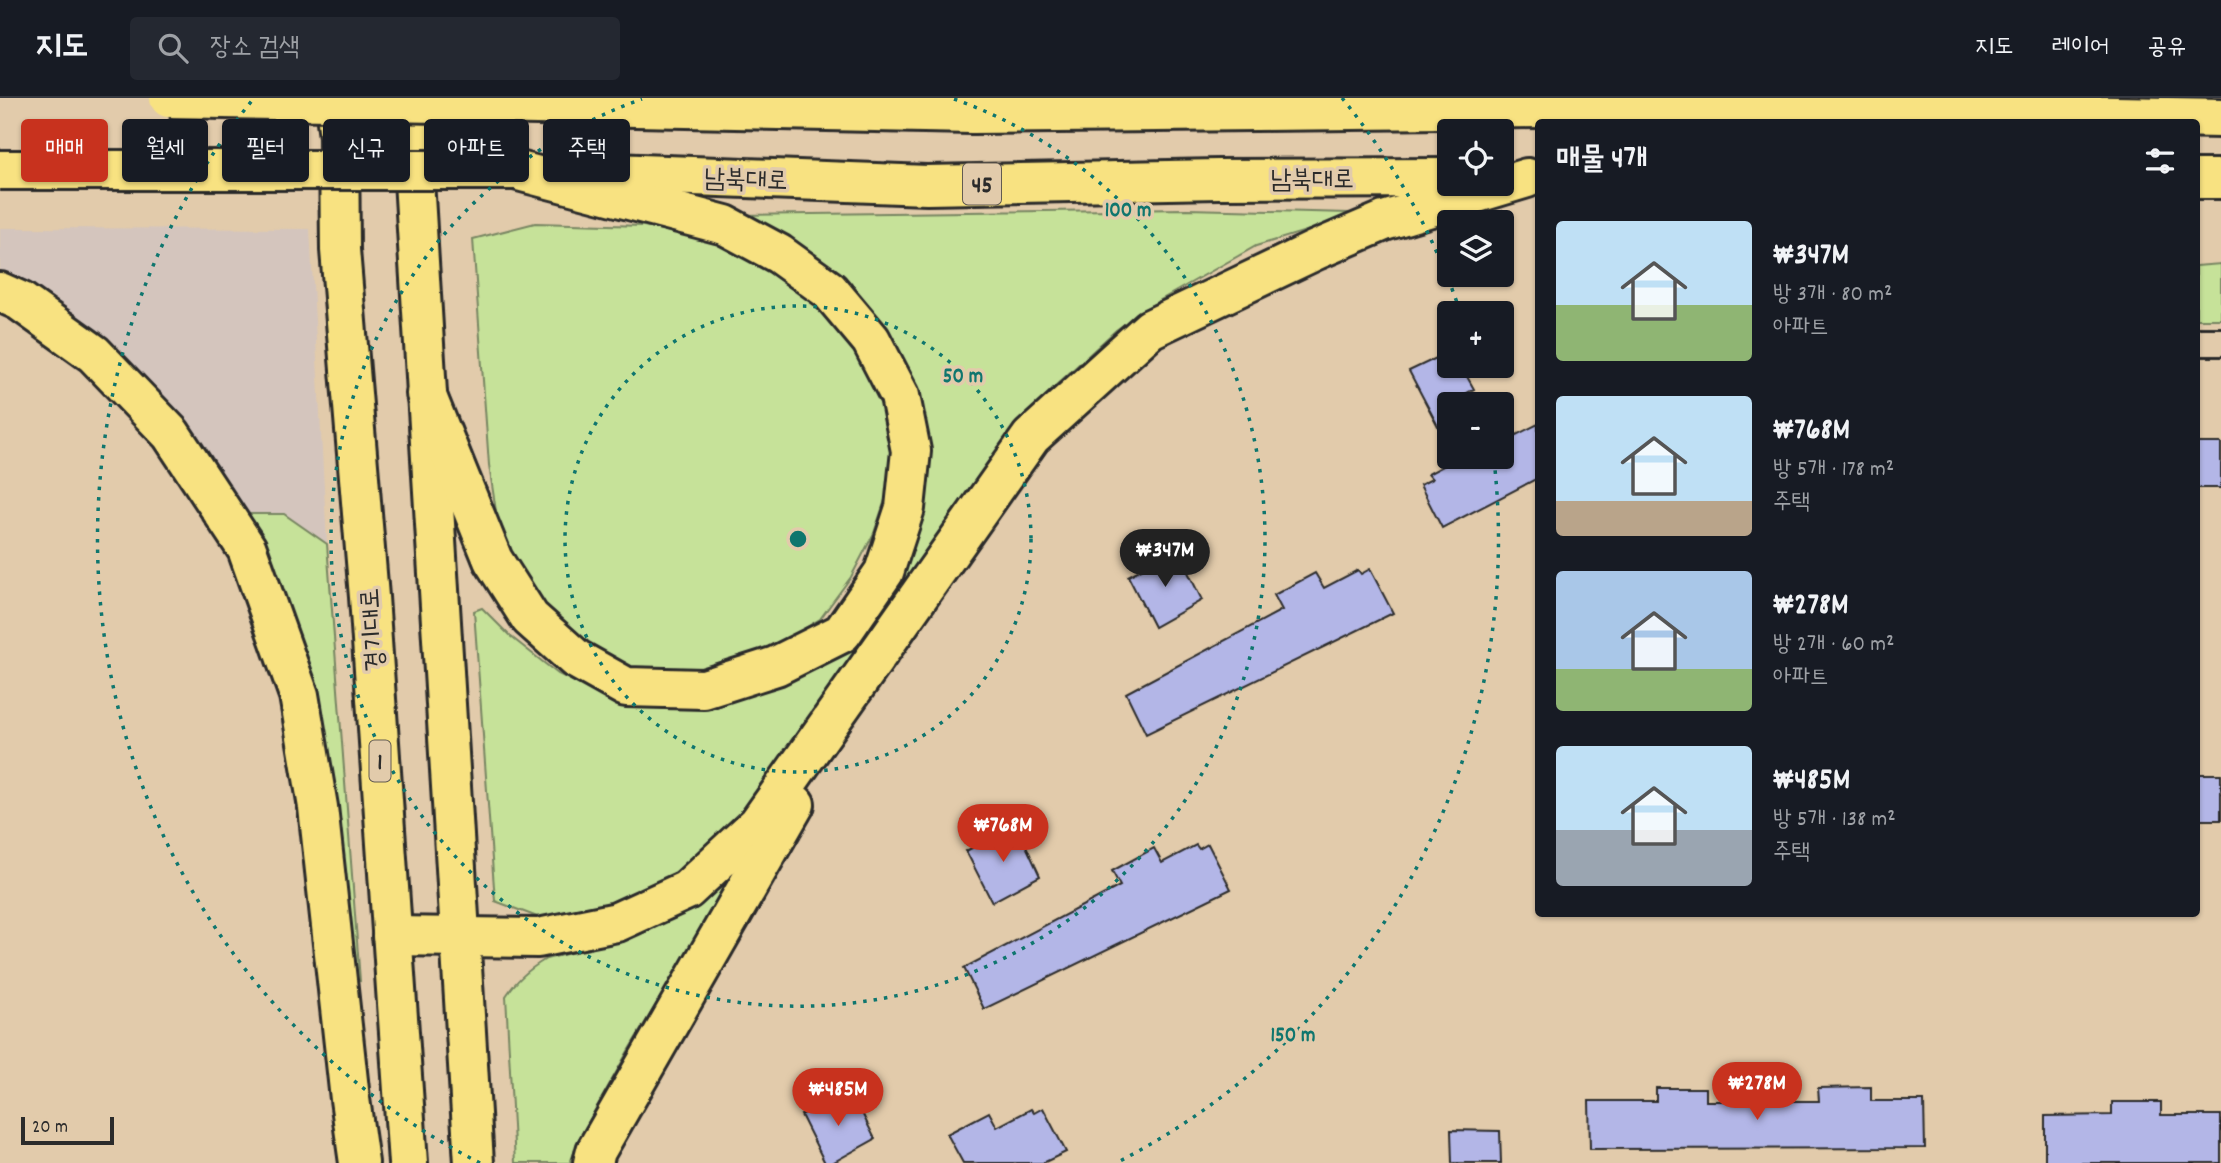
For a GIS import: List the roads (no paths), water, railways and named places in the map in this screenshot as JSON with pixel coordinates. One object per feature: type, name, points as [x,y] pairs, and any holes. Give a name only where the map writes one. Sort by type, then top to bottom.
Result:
[{"type":"main road","points":[[169,98],[972,114],[1631,107],[2221,118]]},
{"type":"main road","name":"경기대로","points":[[334,98],[339,137],[340,250],[370,611],[408,1163]]},
{"type":"main road","points":[[409,98],[474,1163]]},
{"type":"main road","points":[[492,104],[536,98]]},
{"type":"main road","points":[[1586,98],[1631,107]]},
{"type":"main road","name":"남북대로","points":[[0,170],[424,170]]},
{"type":"main road","name":"남북대로","points":[[529,171],[927,185],[1204,179],[1437,178]]},
{"type":"main road","points":[[426,394],[492,560],[530,618],[576,659],[626,687],[705,689],[776,666],[842,633],[884,572],[905,508],[911,451],[900,396],[871,340],[829,289],[779,254],[725,225],[529,174]]},
{"type":"main road","points":[[391,936],[538,938],[617,922],[687,890],[758,824],[1031,437],[1150,329],[1316,250],[1384,221],[1522,178]]},
{"type":"main road","points":[[2200,179],[2221,179]]},
{"type":"main road","points":[[0,292],[20,301],[94,354],[171,434],[247,549],[299,695],[318,807],[359,1163]]},
{"type":"main road","points":[[593,1163],[596,1151],[719,941],[878,656]]},
{"type":"street","points":[[2200,342],[2221,342]]}]
